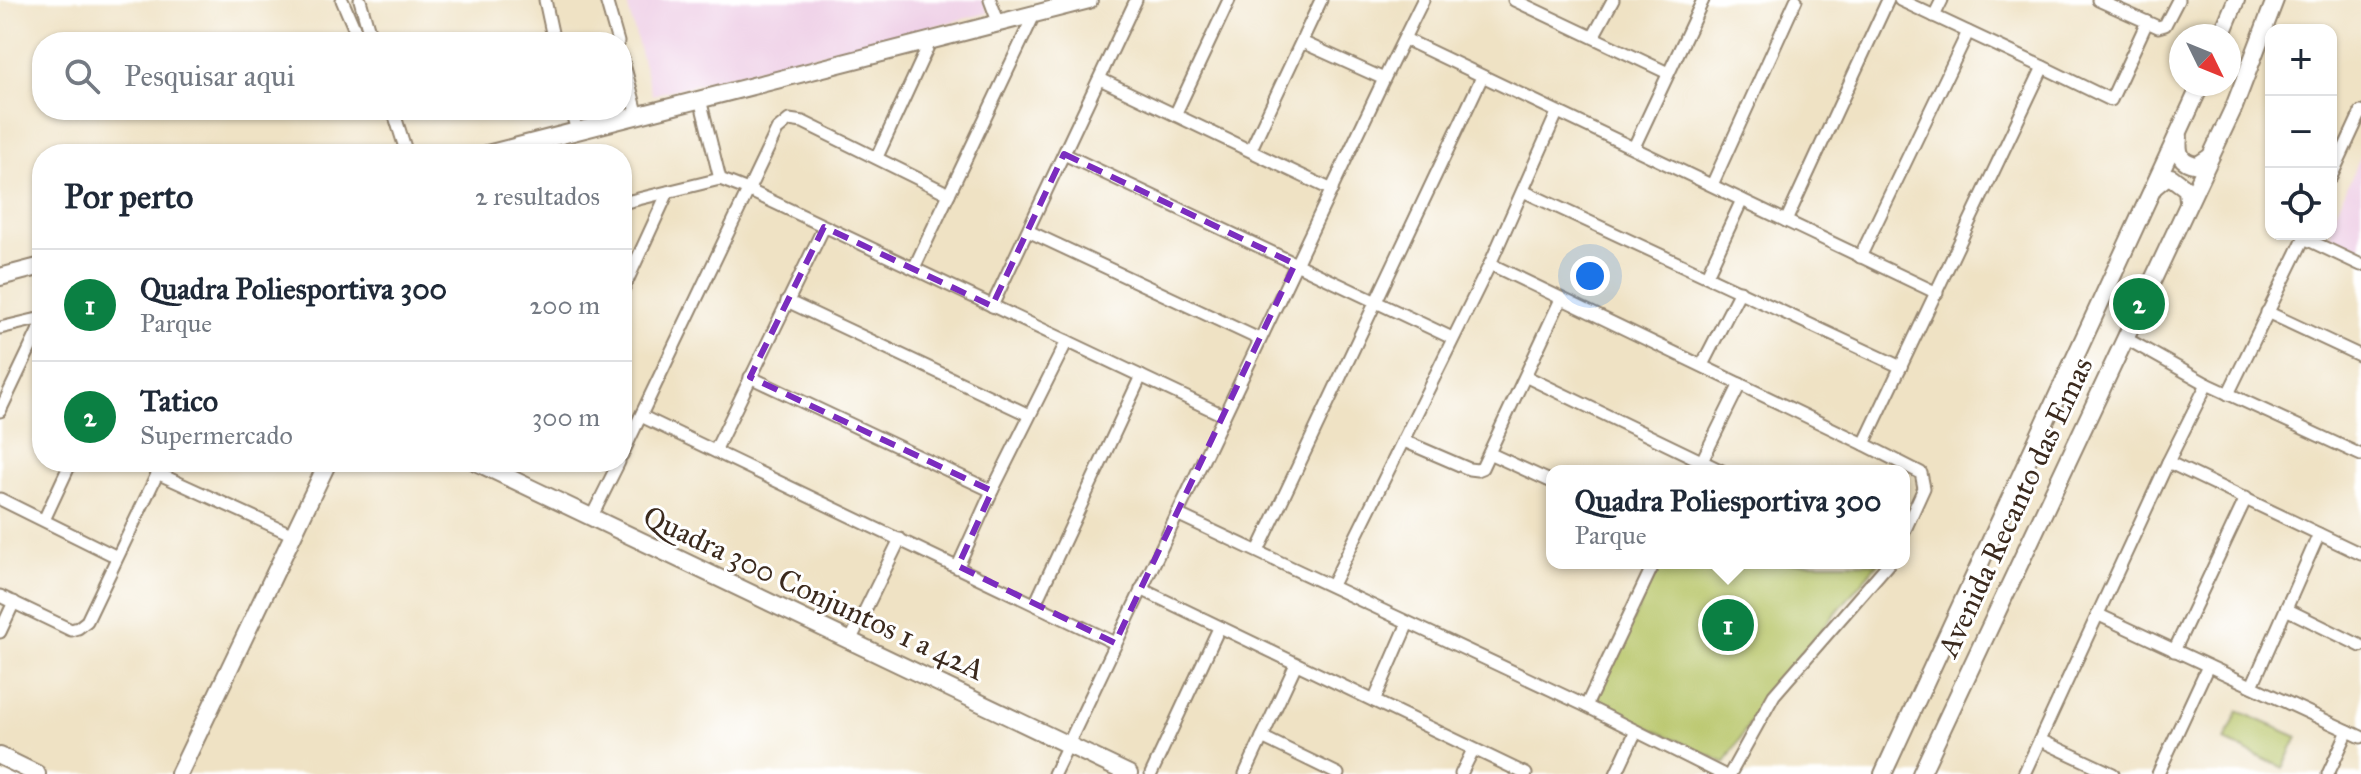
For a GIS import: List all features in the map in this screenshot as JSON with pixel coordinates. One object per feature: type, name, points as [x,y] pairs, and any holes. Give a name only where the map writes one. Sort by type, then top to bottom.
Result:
[{"type":"main road","points":[[632,117],[1089,0]]},
{"type":"main road","points":[[2226,24],[2236,0]]},
{"type":"main road","name":"Avenida Recanto das Emas","points":[[1921,774],[2234,107],[2275,0]]},
{"type":"main road","name":"Avenida Recanto das Emas","points":[[1883,774],[2196,96]]},
{"type":"main road","points":[[526,144],[622,120]]},
{"type":"main road","points":[[2179,135],[2178,151],[2183,159],[2198,165],[2210,157]]},
{"type":"main road","points":[[2154,187],[2171,177],[2187,189],[2188,201]]},
{"type":"main road","points":[[0,277],[32,269]]},
{"type":"main road","points":[[179,774],[323,472]]},
{"type":"main road","name":"Quadra 300 Conjuntos 1 a 42A","points":[[497,472],[1129,774]]},
{"type":"main road","points":[[0,756],[37,774]]},
{"type":"street","points":[[342,0],[356,32]]},
{"type":"street","points":[[360,0],[369,32]]},
{"type":"street","points":[[545,0],[552,32]]},
{"type":"street","points":[[606,0],[615,32]]},
{"type":"street","points":[[990,0],[999,24]]},
{"type":"street","points":[[992,306],[1136,0]]},
{"type":"street","points":[[1175,115],[1229,0]]},
{"type":"street","points":[[1251,149],[1321,0]]},
{"type":"street","points":[[1054,774],[1423,0]]},
{"type":"street","points":[[1593,37],[1613,0]]},
{"type":"street","points":[[1634,147],[1703,0]]},
{"type":"street","points":[[1712,185],[1796,0]]},
{"type":"street","points":[[1786,221],[1888,0]]},
{"type":"street","points":[[1900,0],[2111,100],[2147,22]]},
{"type":"street","points":[[1934,16],[1942,0]]},
{"type":"street","points":[[2098,0],[2158,27],[2165,25],[2178,0]]},
{"type":"street","points":[[1518,1],[1668,73]]},
{"type":"street","points":[[914,268],[1034,15]]},
{"type":"street","points":[[1860,257],[1968,32]]},
{"type":"street","points":[[1405,39],[1937,293]]},
{"type":"street","points":[[877,157],[930,42]]},
{"type":"street","points":[[1302,42],[1384,79]]},
{"type":"street","points":[[1864,444],[2043,67]]},
{"type":"street","points":[[1258,551],[1482,77]]},
{"type":"street","points":[[1100,79],[1332,190]]},
{"type":"street","points":[[632,94],[638,116]]},
{"type":"street","points":[[700,99],[720,179]]},
{"type":"street","points":[[1332,585],[1490,264],[1557,113]]},
{"type":"street","points":[[2335,168],[2360,117]]},
{"type":"street","points":[[396,120],[404,144]]},
{"type":"street","points":[[574,120],[577,131]]},
{"type":"street","points":[[632,429],[641,416],[777,130],[789,120],[803,122],[949,194]]},
{"type":"street","points":[[1064,154],[1452,338]]},
{"type":"street","points":[[632,201],[720,179],[1223,415]]},
{"type":"street","points":[[1523,191],[1901,367]]},
{"type":"street","points":[[632,270],[668,192]]},
{"type":"street","points":[[1707,275],[1742,200]]},
{"type":"street","points":[[715,451],[824,227]]},
{"type":"street","points":[[1028,231],[1259,339]]},
{"type":"street","points":[[2228,394],[2303,240]]},
{"type":"street","points":[[2313,240],[2361,265]]},
{"type":"street","points":[[1490,264],[1905,465]]},
{"type":"street","points":[[1702,365],[1740,291]]},
{"type":"street","points":[[1404,441],[1477,470],[1482,468],[1561,299]]},
{"type":"street","points":[[787,301],[1029,415]]},
{"type":"street","points":[[2267,312],[2361,356]]},
{"type":"street","points":[[0,328],[32,322]]},
{"type":"street","points":[[2125,338],[2207,384],[2361,455]]},
{"type":"street","points":[[958,566],[1067,341]]},
{"type":"street","points":[[0,411],[32,342]]},
{"type":"street","points":[[1035,604],[1141,376]]},
{"type":"street","points":[[750,377],[992,491]]},
{"type":"street","points":[[1527,377],[1697,465]]},
{"type":"street","points":[[1700,465],[1740,384]]},
{"type":"street","points":[[2024,774],[2207,384]]},
{"type":"street","points":[[641,416],[1115,643]]},
{"type":"street","points":[[1491,454],[1546,479]]},
{"type":"street","points":[[2168,462],[2361,554]]},
{"type":"street","points":[[1910,467],[1921,473],[1924,488],[1910,519]]},
{"type":"street","points":[[44,520],[66,472]]},
{"type":"street","points":[[0,596],[71,630],[87,621],[158,472]]},
{"type":"street","points":[[168,472],[293,535]]},
{"type":"street","points":[[591,518],[614,472]]},
{"type":"street","points":[[2174,651],[2246,498]]},
{"type":"street","points":[[0,499],[117,557]]},
{"type":"street","points":[[1177,514],[1586,706],[1722,774]]},
{"type":"street","points":[[2252,686],[2319,534]]},
{"type":"street","points":[[850,641],[900,539]]},
{"type":"street","points":[[1586,706],[1651,569]]},
{"type":"street","points":[[1730,774],[1774,695],[1884,569]]},
{"type":"street","points":[[1141,589],[1526,774]]},
{"type":"street","points":[[0,632],[14,602]]},
{"type":"street","points":[[2286,609],[2361,646]]},
{"type":"street","points":[[2099,615],[2361,737]]},
{"type":"street","points":[[1374,701],[1408,623]]},
{"type":"street","points":[[1151,774],[1219,628]]},
{"type":"street","points":[[1245,774],[1296,664]]},
{"type":"street","points":[[2158,774],[2208,666]]},
{"type":"street","points":[[1616,774],[1636,731]]},
{"type":"street","points":[[2328,774],[2348,731]]},
{"type":"street","points":[[1262,737],[1338,774]]},
{"type":"street","points":[[2040,740],[2113,774]]},
{"type":"street","points":[[1461,774],[1473,750]]},
{"type":"highlighted area","points":[[1064,154],[1295,264],[1115,643],[958,566],[992,491],[750,377],[824,227],[992,306]]},
{"type":"shaded area","points":[[626,0],[983,0],[988,13],[652,95]]},
{"type":"shaded area","points":[[2361,156],[2361,252],[2336,240],[2337,210]]},
{"type":"green space","points":[[1657,569],[1873,569],[1768,693],[1725,763],[1594,702]]},
{"type":"green space","points":[[2238,711],[2298,737],[2283,768],[2225,741]]},
{"type":"place","name":"Tatico","points":[[2139,304]]},
{"type":"place","name":"Quadra Poliesportiva 300","points":[[1728,625]]}]
